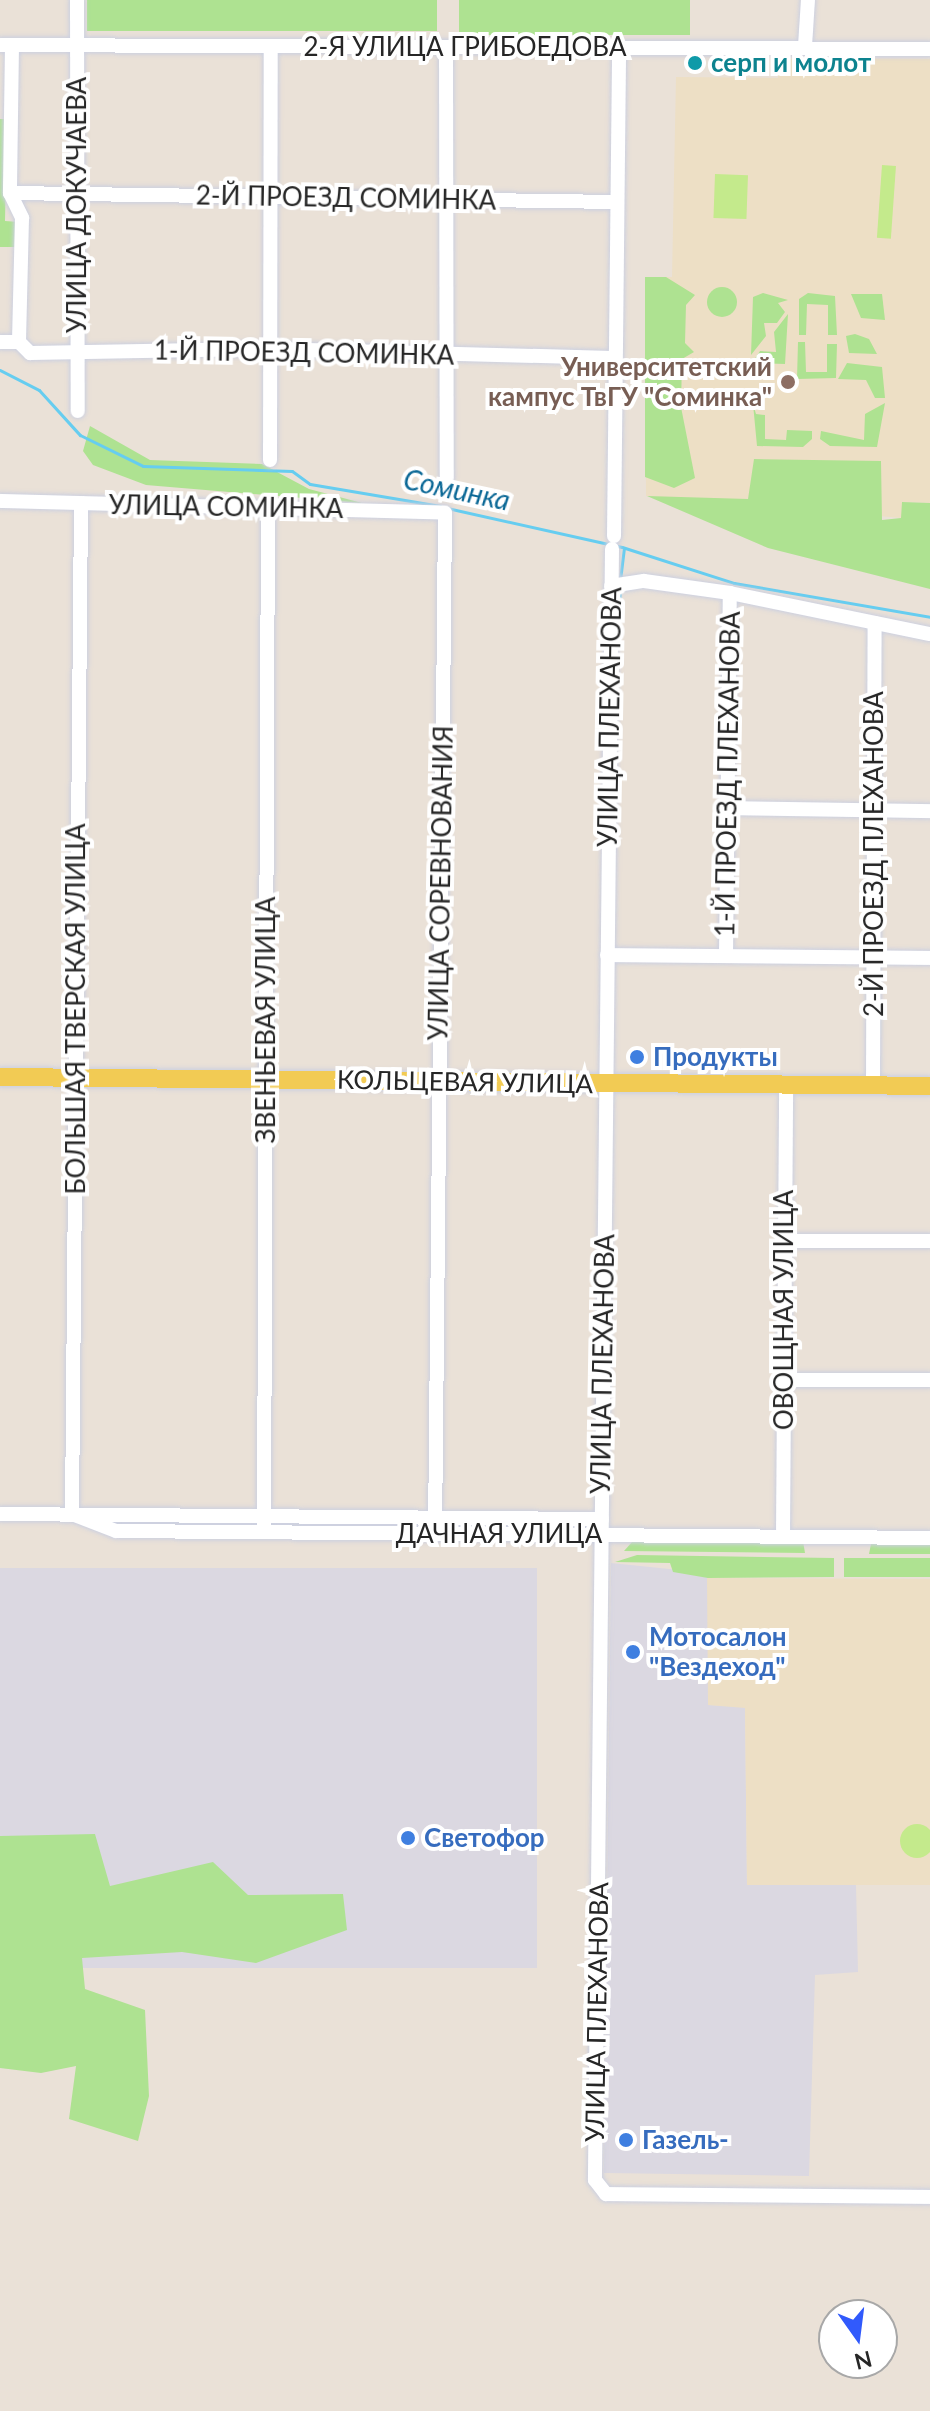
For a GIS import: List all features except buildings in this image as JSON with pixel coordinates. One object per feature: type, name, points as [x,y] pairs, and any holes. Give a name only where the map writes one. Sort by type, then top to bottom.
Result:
[{"type":"main road","name":"КОЛЬЦЕВАЯ УЛИЦА","points":[[0,1077],[930,1086]]},
{"type":"street","name":"УЛИЦА ДОКУЧАЕВА","points":[[77,0],[78,411]]},
{"type":"street","points":[[805,46],[808,0]]},
{"type":"street","name":"2-Я УЛИЦА ГРИБОЕДОВА","points":[[6,45],[619,49],[805,46],[930,49]]},
{"type":"street","points":[[6,45],[10,193],[22,218],[19,342]]},
{"type":"street","points":[[270,460],[271,46]]},
{"type":"street","points":[[446,47],[447,478]]},
{"type":"street","name":"УЛИЦА ПЛЕХАНОВА","points":[[619,49],[612,358],[613,542],[595,2180],[606,2194],[930,2197]]},
{"type":"street","name":"2-Й ПРОЕЗД СОМИНКА","points":[[10,193],[615,202]]},
{"type":"street","name":"1-Й ПРОЕЗД СОМИНКА","points":[[0,342],[19,342],[30,353],[270,349],[612,358]]},
{"type":"street","name":"УЛИЦА СОМИНКА","points":[[0,501],[445,513],[444,520]]},
{"type":"street","name":"БОЛЬШАЯ ТВЕРСКАЯ УЛИЦА","points":[[72,1514],[81,503]]},
{"type":"street","name":"ЗВЕНЬЕВАЯ УЛИЦА","points":[[264,1524],[268,509]]},
{"type":"street","name":"УЛИЦА СОРЕВНОВАНИЯ","points":[[435,1535],[444,520]]},
{"type":"street","points":[[611,586],[644,581],[730,593],[930,634]]},
{"type":"street","name":"1-Й ПРОЕЗД ПЛЕХАНОВА","points":[[726,956],[730,593]]},
{"type":"street","name":"2-Й ПРОЕЗД ПЛЕХАНОВА","points":[[873,1085],[875,623]]},
{"type":"street","points":[[728,808],[930,811]]},
{"type":"street","points":[[607,955],[930,958]]},
{"type":"street","name":"ОВОЩНАЯ УЛИЦА","points":[[783,1536],[786,1085]]},
{"type":"street","points":[[785,1241],[930,1241]]},
{"type":"street","points":[[784,1380],[930,1380]]},
{"type":"street","name":"ДАЧНАЯ УЛИЦА","points":[[0,1514],[72,1514],[435,1535],[930,1538]]},
{"type":"street","name":"ДАЧНАЯ УЛИЦА","points":[[264,1524],[435,1518],[602,1519]]},
{"type":"shaded area","points":[[798,58],[930,59],[930,503],[902,502],[902,518],[646,496],[645,277],[672,277],[676,77],[778,78],[778,61]]},
{"type":"shaded area","points":[[611,1563],[708,1573],[708,1705],[745,1707],[747,1884],[856,1885],[858,1972],[815,1975],[809,2176],[604,2173]]},
{"type":"shaded area","points":[[0,1568],[537,1568],[537,1968],[0,1968]]},
{"type":"shaded area","points":[[707,1578],[930,1579],[930,1885],[747,1885],[745,1708],[708,1705]]},
{"type":"green space","points":[[87,0],[437,0],[437,31],[87,31]]},
{"type":"green space","points":[[459,0],[690,0],[690,35],[459,35]]},
{"type":"green space","points":[[0,119],[7,119],[5,221],[19,222],[18,247],[0,247]]},
{"type":"green space","points":[[882,165],[896,166],[891,239],[877,238]]},
{"type":"green space","points":[[715,174],[748,175],[746,219],[713,218]]},
{"type":"green space","points":[[645,277],[666,277],[695,295],[686,305],[685,343],[694,352],[682,359],[681,407],[695,478],[674,488],[645,477]]},
{"type":"green space","points":[[722,287],[733,291],[737,302],[733,313],[722,317],[711,313],[707,302],[711,291]]},
{"type":"green space","points":[[763,293],[788,300],[778,303],[785,312],[777,323],[764,323],[766,336],[751,355],[753,297]]},
{"type":"green space","points":[[808,293],[835,296],[837,335],[828,335],[828,305],[807,304],[806,335],[799,335],[799,299]]},
{"type":"green space","points":[[851,294],[882,294],[885,320],[861,318]]},
{"type":"green space","points":[[788,314],[785,364],[752,363],[760,351],[776,352],[774,332]]},
{"type":"green space","points":[[855,334],[869,339],[877,354],[849,353],[846,336]]},
{"type":"green space","points":[[798,342],[805,342],[806,372],[827,372],[827,344],[837,344],[836,378],[797,379]]},
{"type":"green space","points":[[847,363],[882,367],[885,398],[875,398],[866,380],[838,379]]},
{"type":"green space","points":[[885,403],[877,447],[830,446],[820,439],[821,431],[864,440],[865,414]]},
{"type":"green space","points":[[753,404],[756,414],[765,415],[765,439],[786,440],[787,430],[812,431],[812,439],[803,447],[757,446]]},
{"type":"green space","points":[[90,426],[150,460],[262,464],[309,489],[362,503],[146,485],[93,465],[83,451]]},
{"type":"green space","points":[[754,459],[881,461],[882,520],[901,518],[902,502],[930,503],[930,589],[768,548],[647,496],[748,499]]},
{"type":"green space","points":[[803,1541],[805,1553],[624,1551],[632,1542]]},
{"type":"green space","points":[[930,1542],[930,1554],[869,1554],[871,1544]]},
{"type":"green space","points":[[637,1555],[834,1558],[834,1577],[708,1578],[673,1572],[670,1563],[615,1562]]},
{"type":"green space","points":[[844,1558],[930,1558],[930,1577],[844,1577]]},
{"type":"green space","points":[[917,1824],[929,1829],[934,1841],[929,1853],[917,1858],[905,1853],[900,1841],[905,1829]]},
{"type":"green space","points":[[95,1834],[110,1886],[213,1862],[248,1895],[343,1894],[347,1930],[256,1963],[182,1952],[82,1958],[85,1989],[145,2010],[149,2096],[138,2141],[69,2119],[76,2066],[41,2073],[0,2068],[0,1836]]},
{"type":"waterway","name":"Соминка","points":[[0,370],[39,390],[80,435],[143,466],[292,471],[310,484],[440,506]]},
{"type":"waterway","name":"Соминка","points":[[447,508],[622,547],[734,583],[930,617]]},
{"type":"waterway","points":[[620,580],[624,549]]},
{"type":"waterway","points":[[618,617],[620,589]]},
{"type":"place","name":"серп и молот","points":[[695,63]]},
{"type":"place","name":"Университетский кампус ТвГУ \"Соминка\"","points":[[788,382]]},
{"type":"place","name":"Продукты","points":[[637,1057]]},
{"type":"place","name":"Мотосалон \"Вездеход\"","points":[[633,1652]]},
{"type":"place","name":"Светофор","points":[[408,1838]]},
{"type":"place","name":"Газель-","points":[[626,2140]]}]
